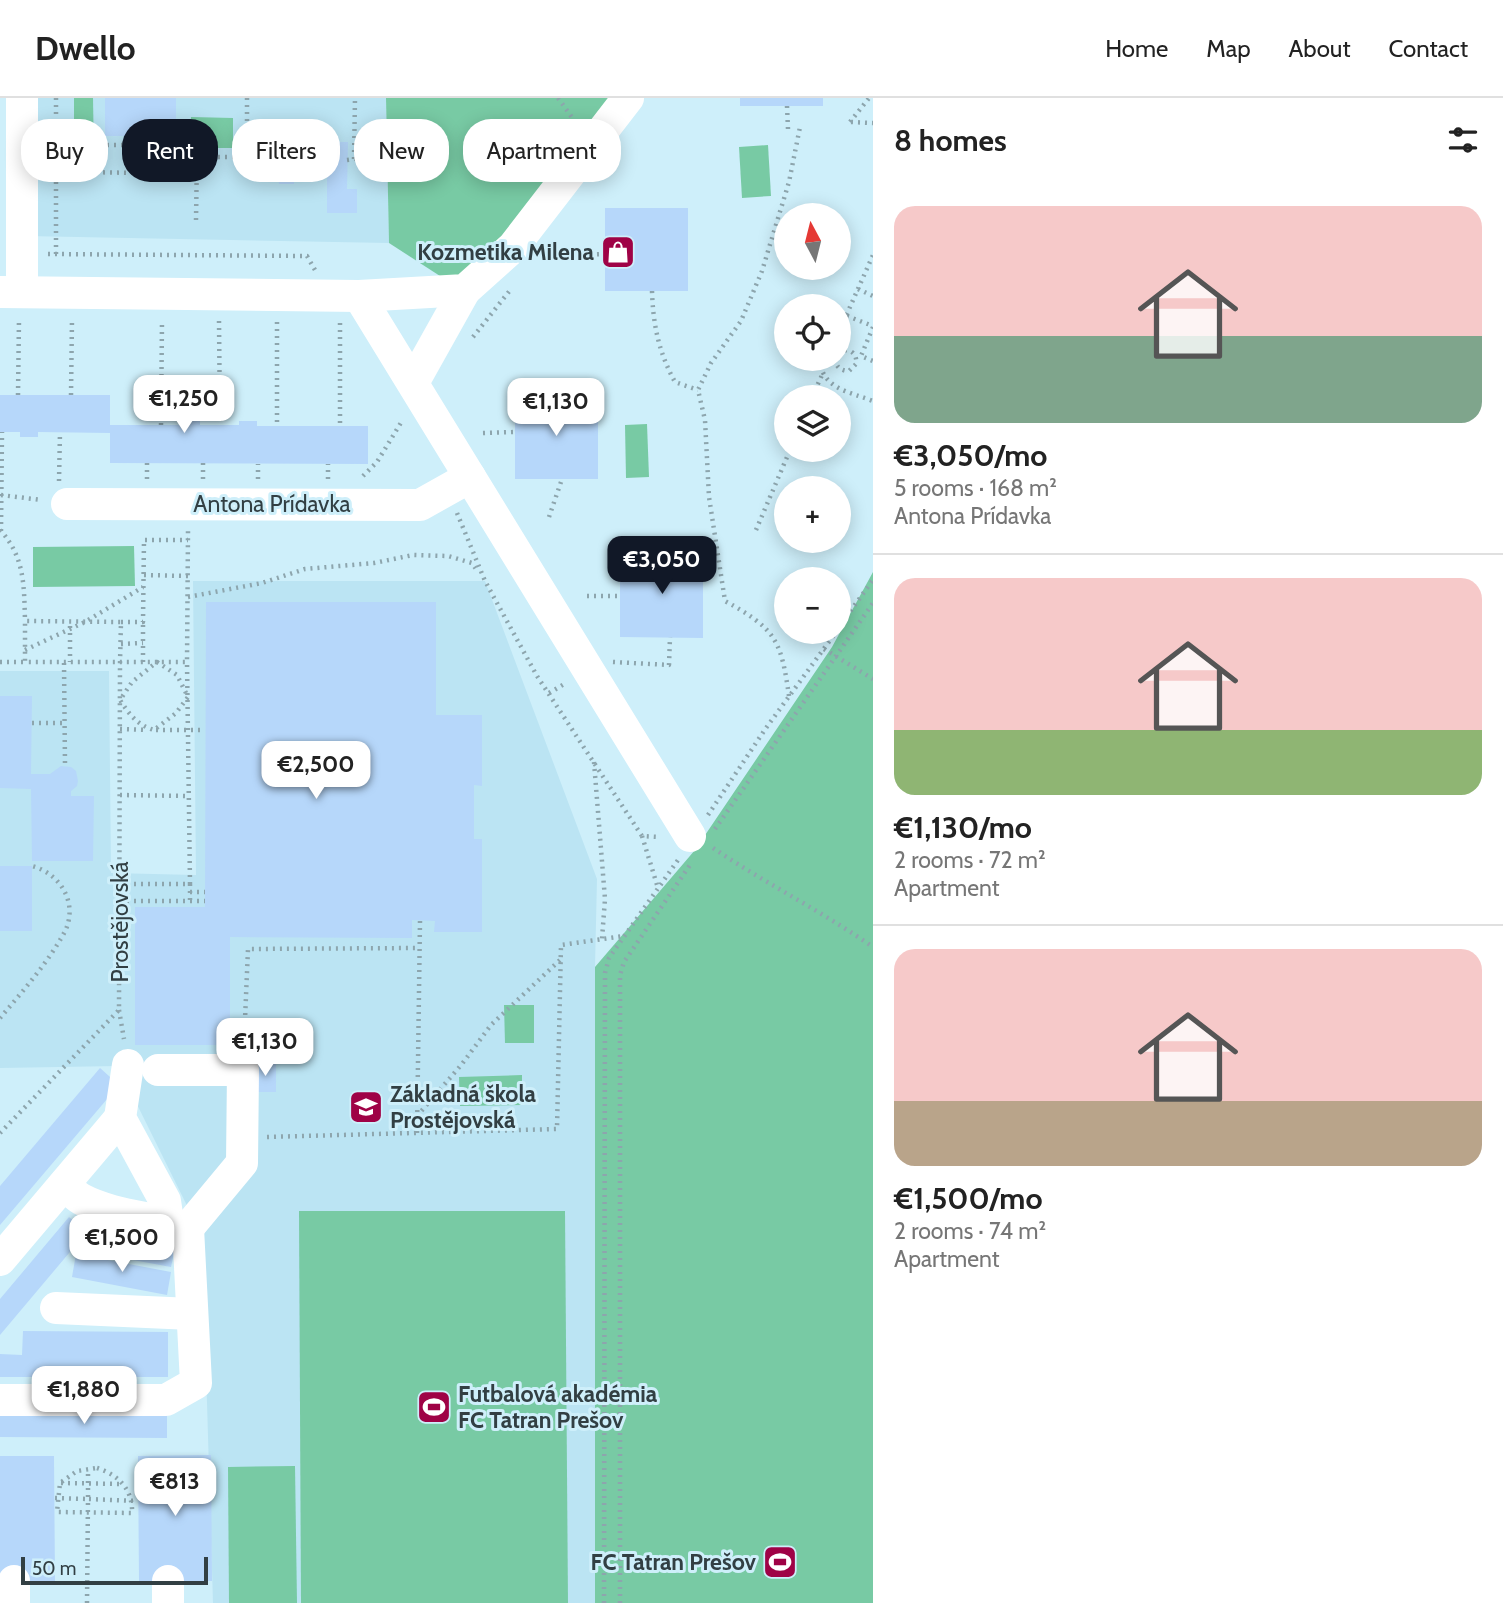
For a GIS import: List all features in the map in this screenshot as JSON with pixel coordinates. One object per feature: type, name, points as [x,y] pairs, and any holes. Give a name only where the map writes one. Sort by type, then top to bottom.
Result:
[{"type":"street","points":[[22,98],[14,301],[359,296],[465,290]]},
{"type":"street","points":[[413,383],[465,290],[513,247],[628,98]]},
{"type":"street","points":[[359,296],[671,807],[698,841]]},
{"type":"street","name":"Antona Prídavka","points":[[62,503],[420,505],[470,477]]},
{"type":"street","points":[[0,1260],[120,1118],[143,1067],[243,1070],[242,1163],[178,1225]]},
{"type":"street","points":[[0,1400],[166,1400],[196,1383],[192,1314],[178,1225],[120,1118]]},
{"type":"street","points":[[64,1185],[81,1199],[122,1213],[178,1225]]},
{"type":"street","points":[[56,1308],[192,1314]]},
{"type":"path","points":[[56,98],[56,254]]},
{"type":"path","points":[[247,98],[247,119]]},
{"type":"path","points":[[347,160],[354,159],[355,98]]},
{"type":"path","points":[[558,98],[572,119]]},
{"type":"path","points":[[869,98],[850,122],[873,122]]},
{"type":"path","points":[[787,106],[788,128]]},
{"type":"path","points":[[789,696],[784,662],[775,638],[757,618],[725,601],[709,497],[705,420],[698,390],[711,363],[741,321],[762,271],[789,182],[800,127]]},
{"type":"path","points":[[196,220],[197,182]]},
{"type":"path","points":[[576,255],[605,254]]},
{"type":"path","points":[[851,306],[873,255]]},
{"type":"path","points":[[858,289],[873,296]]},
{"type":"path","points":[[652,291],[653,324],[665,363],[675,382],[698,390]]},
{"type":"path","points":[[14,301],[18,395]]},
{"type":"path","points":[[851,318],[873,327],[851,369]]},
{"type":"path","points":[[71,395],[72,319]]},
{"type":"path","points":[[161,425],[162,320]]},
{"type":"path","points":[[219,321],[220,425]]},
{"type":"path","points":[[277,322],[277,426]]},
{"type":"path","points":[[340,323],[340,426]]},
{"type":"path","points":[[851,351],[873,361]]},
{"type":"path","points":[[821,371],[824,379],[832,384],[873,401]]},
{"type":"path","points":[[817,385],[822,374]]},
{"type":"path","points":[[338,504],[377,462],[404,418]]},
{"type":"path","points":[[2,432],[0,530],[17,553],[23,582],[25,662]]},
{"type":"path","points":[[1,495],[62,503],[60,432]]},
{"type":"path","points":[[483,433],[515,432]]},
{"type":"path","points":[[756,530],[785,462]]},
{"type":"path","points":[[549,517],[562,479]]},
{"type":"path","points":[[188,504],[190,901]]},
{"type":"path","points":[[143,662],[144,540],[188,540]]},
{"type":"path","points":[[188,597],[262,583],[305,569],[374,563],[413,555],[448,556],[472,563],[485,581]]},
{"type":"path","points":[[144,575],[188,576]]},
{"type":"path","points":[[851,611],[873,580]]},
{"type":"path","points":[[25,649],[85,622],[143,586]]},
{"type":"path","points":[[587,596],[620,596]]},
{"type":"path","points":[[604,1603],[605,972],[609,958],[658,888],[698,841],[873,603]]},
{"type":"path","points":[[25,621],[143,622]]},
{"type":"path","points":[[70,622],[71,662]]},
{"type":"path","name":"Prostějovská","points":[[0,1133],[119,1010],[121,622]]},
{"type":"path","points":[[582,660],[669,665],[670,637]]},
{"type":"path","points":[[121,644],[143,643]]},
{"type":"path","points":[[620,1603],[620,975],[624,962],[698,841],[789,696],[827,644]]},
{"type":"path","points":[[824,649],[873,679]]},
{"type":"path","points":[[0,662],[187,662]]},
{"type":"path","points":[[157,662],[177,675],[188,697]]},
{"type":"path","points":[[154,730],[143,727],[120,700],[132,682],[157,662]]},
{"type":"path","points":[[64,663],[65,765]]},
{"type":"path","points":[[154,730],[176,713],[188,697]]},
{"type":"path","points":[[32,723],[64,723]]},
{"type":"path","points":[[120,729],[205,730]]},
{"type":"path","points":[[594,761],[605,899],[602,939]]},
{"type":"path","points":[[120,795],[189,796]]},
{"type":"path","points":[[642,836],[658,888]]},
{"type":"path","points":[[698,841],[873,947]]},
{"type":"path","points":[[0,1018],[65,933],[68,920],[68,894],[62,884],[42,869],[32,866]]},
{"type":"path","points":[[120,884],[190,884]]},
{"type":"path","points":[[190,892],[205,892]]},
{"type":"path","points":[[120,901],[205,901]]},
{"type":"path","points":[[416,1133],[420,921]]},
{"type":"path","points":[[242,1138],[557,1129],[562,945],[624,936]]},
{"type":"path","points":[[243,1070],[248,949],[419,948]]},
{"type":"path","points":[[417,1116],[462,1064],[491,1025],[561,958]]},
{"type":"path","points":[[0,1007],[9,1007]]},
{"type":"path","points":[[87,1603],[88,1469]]},
{"type":"path","points":[[88,1469],[108,1472],[124,1485],[135,1501],[132,1513],[57,1511],[56,1498],[60,1483],[77,1471],[88,1469]]},
{"type":"path","points":[[60,1483],[124,1485]]},
{"type":"path","points":[[56,1498],[135,1501]]},
{"type":"shaded area","points":[[28,98],[386,98],[386,119],[354,119],[354,182],[388,182],[389,243],[26,236],[27,182],[108,182],[108,119],[28,119]]},
{"type":"shaded area","name":"Základná škola Prostějovská","points":[[193,581],[485,581],[597,879],[595,1603],[213,1603],[202,1236],[118,1066],[0,1068],[0,671],[109,671],[111,873],[196,875]]},
{"type":"green space","points":[[74,98],[93,98],[93,119],[74,119]]},
{"type":"green space","points":[[386,98],[633,98],[616,119],[463,119],[463,182],[566,182],[474,298],[389,243],[388,182],[449,182],[449,119],[386,119]]},
{"type":"green space","points":[[233,118],[232,148],[218,148],[218,119],[191,119]]},
{"type":"green space","points":[[768,145],[771,196],[742,198],[739,147]]},
{"type":"green space","points":[[647,424],[649,477],[626,478],[625,425]]},
{"type":"green space","points":[[134,546],[135,586],[33,587],[33,547]]},
{"type":"green space","points":[[873,572],[873,1603],[595,1603],[595,967],[695,850],[834,644],[851,644],[851,612]]},
{"type":"green space","points":[[504,1005],[534,1005],[534,1043],[505,1043]]},
{"type":"green space","points":[[522,1075],[522,1105],[460,1106],[459,1077]]},
{"type":"green space","name":"Futbalová akadémia FC Tatran Prešov","points":[[299,1211],[565,1211],[568,1603],[301,1603]]},
{"type":"green space","points":[[295,1466],[297,1603],[229,1603],[228,1467]]},
{"type":"building","points":[[105,98],[176,98],[176,119],[122,119],[122,136],[108,136],[108,119],[105,119]]},
{"type":"building","points":[[740,98],[823,98],[823,106],[740,106]]},
{"type":"building","points":[[340,142],[348,142],[347,189],[357,189],[357,213],[327,213],[327,182],[340,182]]},
{"type":"building","points":[[605,208],[688,208],[688,291],[605,291]]},
{"type":"building","points":[[0,395],[110,395],[110,425],[183,425],[183,421],[200,421],[200,425],[239,425],[239,421],[257,421],[257,426],[368,426],[368,464],[110,463],[110,433],[38,432],[38,437],[20,437],[20,432],[0,432]]},
{"type":"building","points":[[515,396],[598,396],[598,479],[515,479]]},
{"type":"building","points":[[620,554],[703,554],[703,638],[620,637]]},
{"type":"building","points":[[206,602],[436,602],[436,715],[482,715],[482,786],[474,785],[474,839],[482,839],[482,932],[434,932],[435,921],[412,920],[412,938],[230,937],[230,1045],[135,1045],[135,907],[205,907]]},
{"type":"building","points":[[0,696],[32,696],[31,774],[50,774],[61,766],[71,767],[76,771],[78,781],[71,791],[71,796],[94,796],[93,861],[32,861],[31,789],[0,788]]},
{"type":"building","points":[[0,866],[32,866],[32,931],[0,931]]},
{"type":"building","points":[[252,1046],[276,1046],[276,1059],[252,1059]]},
{"type":"building","points":[[276,1064],[276,1092],[253,1092],[253,1065]]},
{"type":"building","points":[[100,1068],[119,1085],[0,1225],[0,1186]]},
{"type":"building","points":[[69,1217],[82,1228],[176,1244],[171,1267],[78,1250],[80,1240],[0,1335],[0,1299]]},
{"type":"building","points":[[76,1254],[171,1272],[167,1295],[72,1277]]},
{"type":"building","points":[[23,1331],[168,1332],[168,1377],[0,1377],[0,1354],[22,1355]]},
{"type":"building","points":[[0,1414],[167,1415],[167,1438],[0,1437]]},
{"type":"building","points":[[211,1455],[212,1581],[139,1581],[138,1456]]},
{"type":"building","points":[[0,1456],[54,1456],[55,1581],[0,1581]]},
{"type":"place","name":"Kozmetika Milena","points":[[618,252]]},
{"type":"place","name":"Základná škola Prostějovská","points":[[366,1107]]},
{"type":"place","name":"Futbalová akadémia FC Tatran Prešov","points":[[434,1407]]},
{"type":"place","name":"FC Tatran Prešov","points":[[780,1562]]}]
